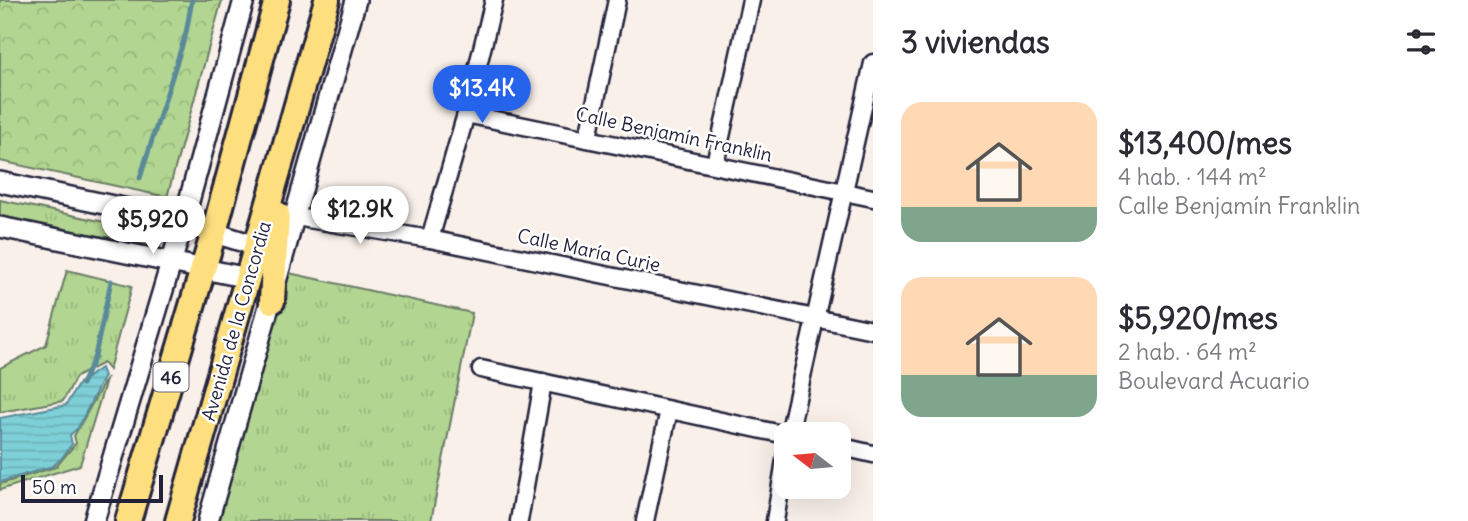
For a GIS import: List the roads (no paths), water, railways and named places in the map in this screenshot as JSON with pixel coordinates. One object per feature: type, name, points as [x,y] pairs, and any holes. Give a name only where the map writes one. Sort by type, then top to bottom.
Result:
[{"type":"main road","name":"46","points":[[128,521],[214,232],[277,0]]},
{"type":"main road","name":"Avenida de la Concordia","points":[[178,521],[327,0]]},
{"type":"main road","points":[[272,301],[279,169]]},
{"type":"street","points":[[94,521],[172,262],[244,0]]},
{"type":"street","name":"Avenida de la Concordia","points":[[208,521],[356,0]]},
{"type":"street","points":[[430,239],[466,114],[494,0]]},
{"type":"street","points":[[587,138],[617,0]]},
{"type":"street","points":[[715,163],[751,0]]},
{"type":"street","points":[[790,422],[817,318],[873,63]]},
{"type":"street","name":"Calle Benjamín Franklin","points":[[466,114],[715,163],[873,198]]},
{"type":"street","points":[[0,182],[183,223],[257,246]]},
{"type":"street","name":"Calle María Curie","points":[[296,216],[430,239],[873,330]]},
{"type":"street","points":[[0,227],[248,278]]},
{"type":"street","points":[[481,369],[774,431]]},
{"type":"street","points":[[519,521],[543,382]]},
{"type":"street","points":[[645,521],[669,410]]},
{"type":"street","points":[[851,449],[873,454]]},
{"type":"street","points":[[775,521],[779,499]]},
{"type":"water","points":[[101,368],[104,376],[78,428],[70,435],[72,444],[61,459],[53,466],[0,482],[0,418],[66,405],[79,383]]},
{"type":"waterway","points":[[140,178],[186,33],[192,0]]},
{"type":"waterway","points":[[82,384],[95,356],[111,281]]}]
